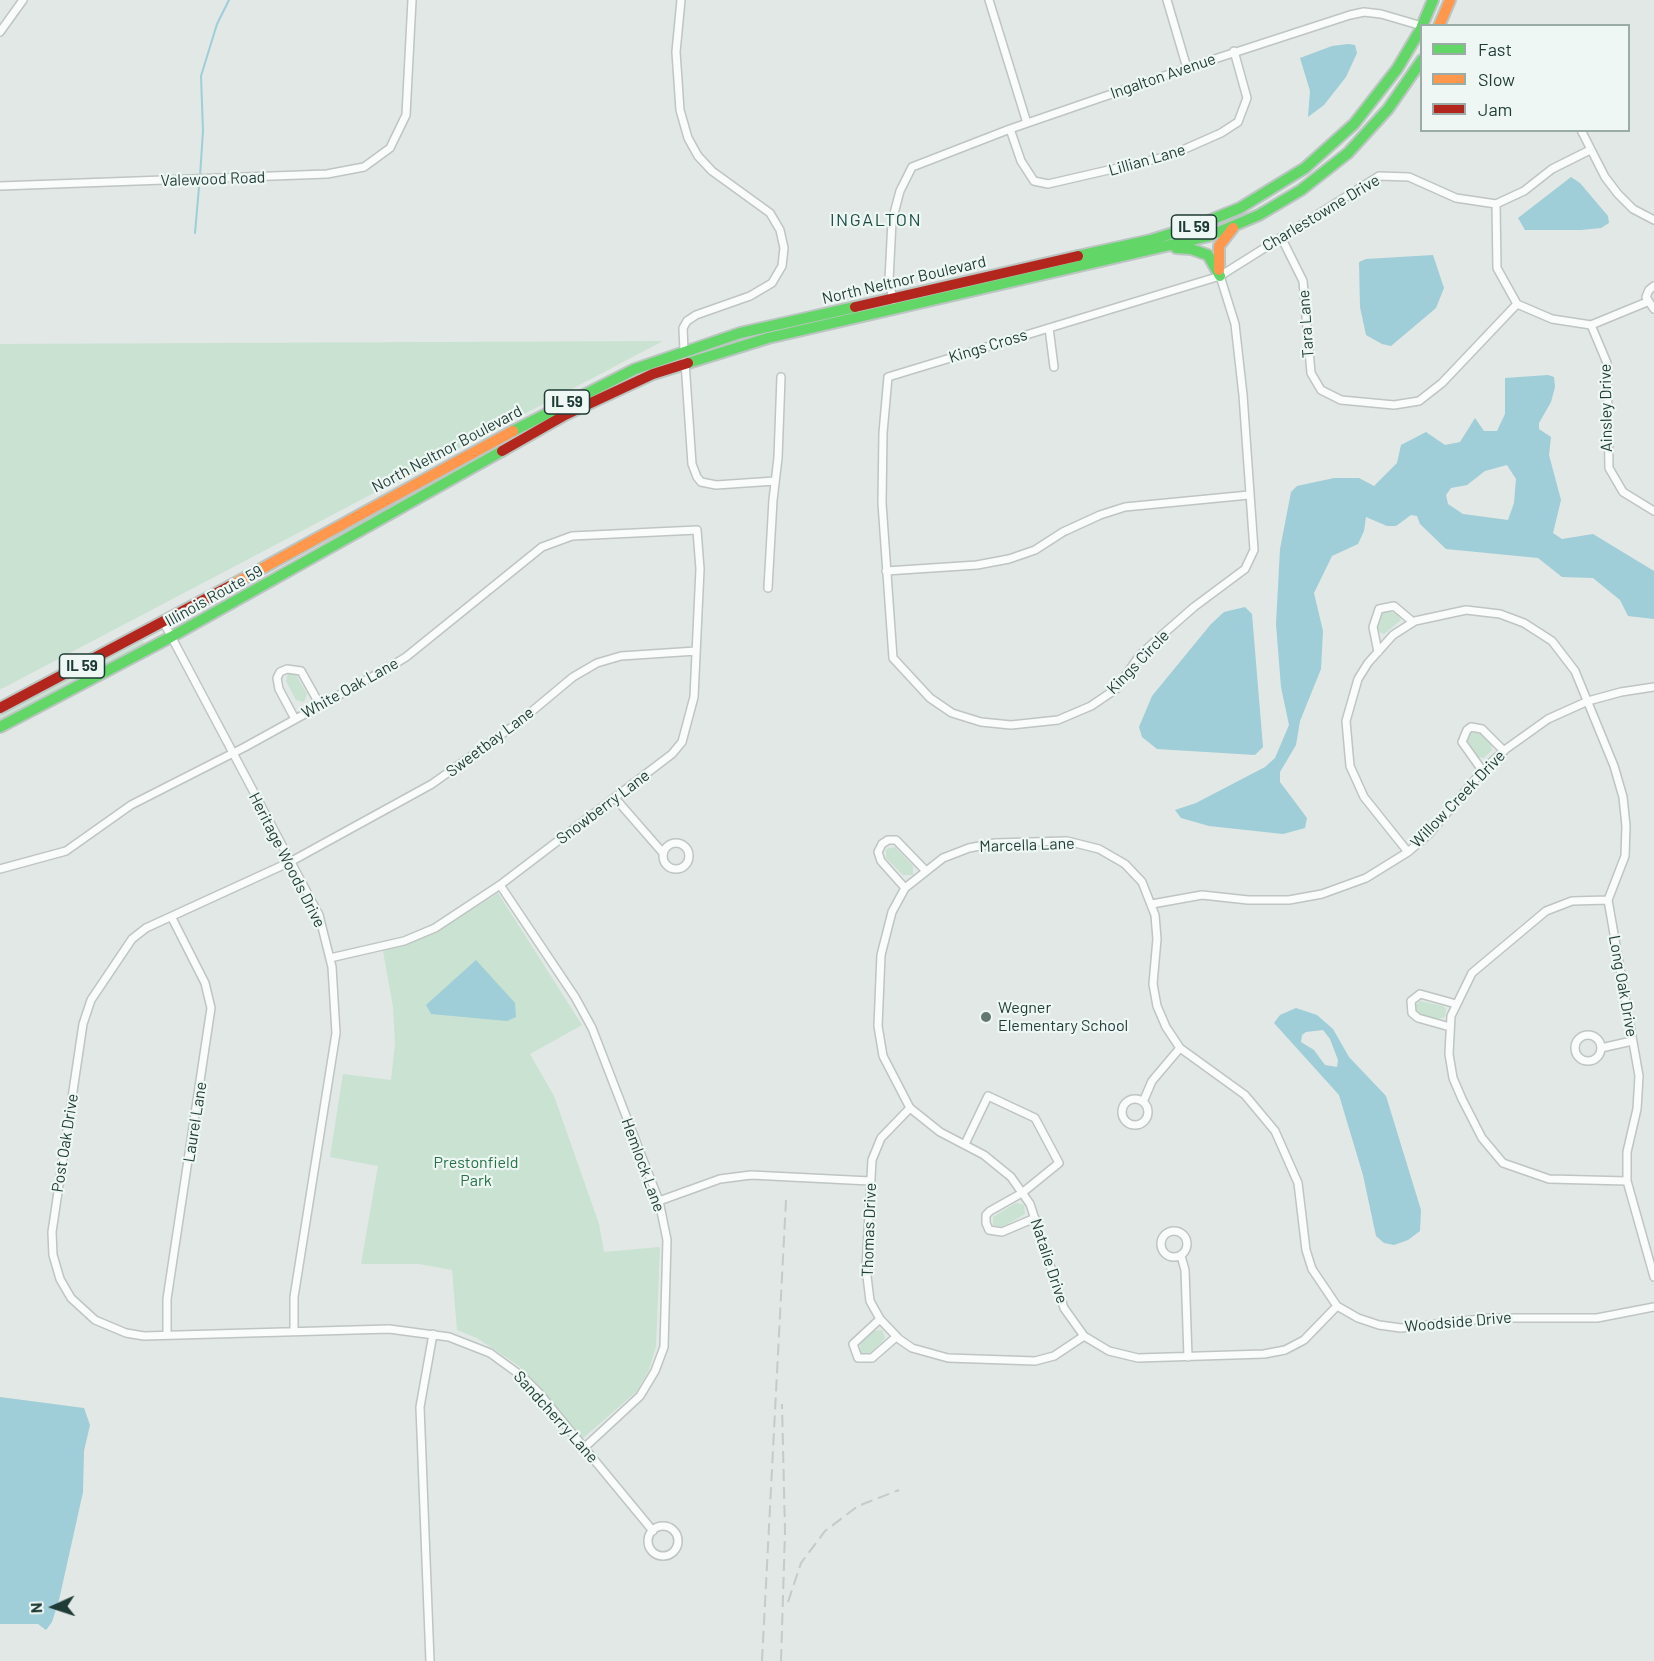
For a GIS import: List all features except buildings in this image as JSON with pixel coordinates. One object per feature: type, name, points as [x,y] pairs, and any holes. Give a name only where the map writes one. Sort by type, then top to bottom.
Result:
[{"type":"main road","name":"North Neltnor Boulevard","points":[[1423,24],[1433,0]]},
{"type":"main road","points":[[1440,24],[1450,0]]},
{"type":"main road","name":"North Neltnor Boulevard","points":[[894,303],[1151,240],[1196,226],[1240,208],[1305,168],[1354,124],[1384,88],[1420,29]]},
{"type":"main road","name":"North Neltnor Boulevard","points":[[350,519],[583,393],[684,356],[863,310],[1160,248],[1235,226],[1301,190],[1348,153],[1388,109],[1420,63]]},
{"type":"main road","points":[[1220,276],[1219,246],[1235,226]]},
{"type":"main road","points":[[1160,248],[1200,251],[1208,255],[1220,276]]},
{"type":"main road","name":"North Neltnor Boulevard","points":[[439,486],[592,401],[684,356]]},
{"type":"main road","name":"Illinois Route 59","points":[[0,727],[171,637],[439,486]]},
{"type":"main road","name":"Illinois Route 59","points":[[0,708],[350,519]]},
{"type":"street","points":[[0,32],[23,0]]},
{"type":"street","name":"Valewood Road","points":[[0,186],[306,175],[350,171],[375,160],[390,148],[404,122],[409,100],[412,0]]},
{"type":"street","points":[[681,0],[676,52],[680,110],[688,138],[698,156],[712,171],[770,213],[780,231],[784,248],[778,275],[764,289],[687,321],[683,327],[692,464],[701,482],[716,485],[775,481]]},
{"type":"street","points":[[989,0],[1027,123]]},
{"type":"street","points":[[1167,0],[1187,68]]},
{"type":"street","name":"Ingalton Avenue","points":[[894,303],[890,280],[892,221],[900,191],[912,166],[1010,129],[1234,51],[1364,12],[1420,26]]},
{"type":"street","name":"Lillian Lane","points":[[1010,129],[1022,161],[1034,181],[1048,184],[1168,156],[1221,133],[1238,122],[1247,98],[1234,51]]},
{"type":"street","points":[[1582,132],[1605,177],[1618,194],[1633,209],[1654,220]]},
{"type":"street","points":[[1590,150],[1552,169],[1524,190],[1496,204],[1497,268],[1517,304],[1552,319],[1592,325],[1647,302]]},
{"type":"street","name":"Charlestowne Drive","points":[[1220,276],[1379,176],[1409,177],[1456,198],[1496,204]]},
{"type":"street","name":"Tara Lane","points":[[1281,237],[1303,281],[1311,373],[1321,390],[1341,400],[1394,405],[1419,400],[1442,383],[1517,304]]},
{"type":"street","points":[[886,571],[977,565],[1008,559],[1035,550],[1063,532],[1100,515],[1125,507],[1249,495],[1243,395],[1234,324],[1220,276]]},
{"type":"street","name":"Kings Cross","points":[[882,498],[883,433],[888,377],[1220,276]]},
{"type":"street","points":[[1654,286],[1647,293],[1647,302],[1654,309]]},
{"type":"street","name":"Ainsley Drive","points":[[1592,325],[1607,363],[1609,468],[1623,492],[1654,511]]},
{"type":"street","points":[[1049,328],[1054,367]]},
{"type":"street","points":[[768,588],[778,458],[781,377]]},
{"type":"street","name":"Kings Circle","points":[[882,498],[893,658],[930,699],[952,713],[981,722],[1011,724],[1058,720],[1091,706],[1116,689],[1140,655],[1162,635],[1194,607],[1245,569],[1254,550],[1249,495]]},
{"type":"street","name":"Snowberry Lane","points":[[330,958],[404,941],[435,928],[500,885],[672,754],[682,742],[694,697],[700,569],[697,530]]},
{"type":"street","name":"White Oak Lane","points":[[0,869],[66,851],[131,805],[231,754],[406,657],[542,547],[572,536],[697,530]]},
{"type":"street","points":[[1378,652],[1373,627],[1379,609],[1394,606],[1413,622]]},
{"type":"street","points":[[1408,852],[1364,797],[1350,766],[1347,721],[1354,689],[1368,663],[1393,635],[1413,622],[1435,615],[1466,610],[1489,611],[1524,623],[1552,641],[1575,671],[1620,787],[1626,819],[1625,856],[1608,900],[1572,901],[1537,917],[1472,973],[1456,1004],[1450,1027],[1449,1054],[1456,1087],[1479,1132],[1503,1163],[1549,1179],[1627,1181]]},
{"type":"street","name":"Heritage Woods Drive","points":[[163,621],[231,754],[318,915],[330,958],[336,1033],[294,1297],[294,1331]]},
{"type":"street","name":"Sweetbay Lane","points":[[290,862],[432,784],[519,722],[585,669],[621,656],[696,651]]},
{"type":"street","points":[[295,719],[277,683],[280,672],[286,669],[301,671],[320,705]]},
{"type":"street","name":"Willow Creek Drive","points":[[1152,904],[1194,896],[1267,901],[1311,896],[1366,878],[1408,852],[1450,812],[1482,770],[1548,719],[1588,701],[1621,692],[1654,687]]},
{"type":"street","points":[[1482,770],[1462,742],[1467,730],[1471,727],[1482,729],[1504,751]]},
{"type":"street","points":[[615,798],[663,853]]},
{"type":"street","points":[[905,888],[881,861],[878,852],[882,844],[888,840],[896,840],[925,870]]},
{"type":"street","name":"Marcella Lane","points":[[910,1108],[883,1056],[878,1026],[884,937],[892,912],[905,888],[925,870],[956,852],[975,846],[1067,841],[1099,849],[1125,864],[1142,882],[1152,904]]},
{"type":"street","name":"Post Oak Drive","points":[[290,862],[146,928],[132,939],[92,1000],[83,1024],[52,1232],[53,1255],[60,1279],[71,1298],[105,1325],[126,1333],[167,1335],[294,1331]]},
{"type":"street","name":"Hemlock Lane","points":[[500,885],[575,998],[592,1028],[659,1201],[667,1240],[664,1347],[650,1383],[640,1396],[585,1447]]},
{"type":"street","name":"Long Oak Drive","points":[[1608,900],[1639,1087],[1627,1152],[1627,1181],[1654,1277]]},
{"type":"street","name":"Woodside Drive","points":[[1152,904],[1157,931],[1153,975],[1155,996],[1162,1018],[1179,1048],[1245,1095],[1275,1131],[1298,1183],[1308,1259],[1316,1278],[1337,1306],[1365,1321],[1401,1328],[1490,1318],[1596,1318],[1654,1307]]},
{"type":"street","name":"Laurel Lane","points":[[167,1335],[167,1299],[211,1008],[205,983],[172,918]]},
{"type":"street","points":[[1450,1027],[1418,1018],[1412,1013],[1411,1001],[1420,994],[1456,1004]]},
{"type":"street","points":[[1601,1048],[1632,1041]]},
{"type":"street","points":[[1143,1102],[1152,1082],[1179,1048]]},
{"type":"street","points":[[965,1144],[988,1096],[1035,1118],[1059,1163],[1022,1193],[986,1215],[989,1230],[1002,1232],[1035,1218]]},
{"type":"street","name":"Natalie Drive","points":[[910,1108],[940,1132],[984,1155],[1011,1177],[1035,1218],[1061,1301],[1084,1336],[1109,1351],[1129,1357],[1188,1357],[1264,1354],[1285,1350],[1304,1340],[1337,1306]]},
{"type":"street","name":"Thomas Drive","points":[[910,1108],[876,1146],[870,1181],[866,1274],[870,1301],[880,1319],[896,1337],[912,1348],[936,1356],[1026,1362],[1054,1356],[1084,1336]]},
{"type":"street","points":[[659,1201],[720,1179],[751,1175],[870,1181]]},
{"type":"street","points":[[1181,1256],[1185,1270],[1188,1357]]},
{"type":"street","points":[[880,1319],[855,1341],[854,1351],[858,1358],[872,1358],[896,1337]]},
{"type":"street","name":"Sandcherry Lane","points":[[294,1331],[389,1329],[433,1334],[471,1343],[516,1371],[539,1393],[653,1531]]},
{"type":"street","points":[[430,1661],[420,1407],[433,1334]]},
{"type":"street","name":"Sandcherry Lane","points":[[664,1526],[673,1530],[677,1544],[673,1552],[664,1556],[651,1550],[648,1541],[653,1531],[664,1526]]},
{"type":"green space","points":[[663,341],[5,687],[0,689],[0,344]]},
{"type":"green space","points":[[434,480],[353,529],[316,548],[355,523]]},
{"type":"green space","points":[[1386,611],[1398,614],[1401,620],[1384,634],[1379,632],[1376,626],[1378,617]]},
{"type":"green space","points":[[143,641],[144,644],[0,720],[0,715]]},
{"type":"green space","points":[[288,673],[295,673],[307,694],[304,702],[296,700],[286,681]]},
{"type":"green space","points":[[1479,732],[1491,745],[1492,750],[1484,758],[1477,757],[1466,742],[1470,733]]},
{"type":"green space","points":[[895,847],[913,866],[913,875],[903,875],[886,858],[886,849]]},
{"type":"green space","name":"Prestonfield Park","points":[[498,893],[582,1025],[530,1054],[554,1096],[599,1224],[604,1252],[660,1247],[656,1346],[649,1370],[637,1391],[582,1439],[519,1366],[477,1338],[457,1330],[452,1270],[419,1264],[361,1264],[378,1166],[330,1157],[343,1074],[391,1080],[395,1044],[393,1007],[383,951],[438,931]]},
{"type":"green space","points":[[1420,1001],[1443,1006],[1446,1009],[1445,1017],[1438,1019],[1418,1014],[1415,1006]]},
{"type":"green space","points":[[1016,1203],[1024,1205],[1025,1214],[1002,1227],[993,1225],[993,1217]]},
{"type":"green space","points":[[882,1330],[885,1338],[881,1343],[869,1354],[861,1354],[860,1344],[874,1331]]},
{"type":"water","points":[[1355,45],[1357,53],[1346,77],[1324,105],[1308,117],[1310,91],[1300,58],[1332,46]]},
{"type":"water","points":[[1571,177],[1580,183],[1608,216],[1609,223],[1601,228],[1581,230],[1525,230],[1518,218]]},
{"type":"water","points":[[1433,255],[1444,288],[1436,308],[1391,346],[1366,335],[1360,307],[1359,262],[1366,259]]},
{"type":"water","points":[[1548,375],[1554,377],[1555,387],[1551,402],[1539,423],[1539,429],[1551,437],[1549,455],[1561,500],[1553,533],[1562,539],[1593,534],[1654,571],[1654,619],[1628,616],[1620,600],[1593,578],[1562,577],[1538,558],[1446,549],[1420,524],[1417,516],[1411,515],[1396,526],[1387,526],[1366,517],[1364,531],[1358,544],[1332,556],[1314,593],[1323,631],[1321,669],[1300,721],[1296,745],[1280,772],[1280,782],[1307,818],[1305,828],[1283,834],[1209,826],[1181,818],[1175,810],[1196,803],[1265,767],[1275,758],[1289,725],[1281,687],[1276,624],[1280,549],[1291,492],[1297,486],[1334,478],[1359,478],[1374,486],[1397,463],[1401,445],[1426,432],[1445,445],[1460,442],[1475,418],[1484,431],[1497,431],[1505,414],[1505,378]],"holes":[[[1507,465],[1516,479],[1514,503],[1508,520],[1463,514],[1448,504],[1446,495],[1451,488],[1467,485],[1485,471]]]},
{"type":"water","points":[[1245,607],[1252,614],[1263,747],[1255,755],[1157,749],[1142,737],[1139,727],[1152,696],[1211,624],[1224,612]]},
{"type":"water","points":[[476,960],[515,1003],[516,1017],[507,1021],[431,1014],[426,1005]]},
{"type":"water","points":[[1296,1008],[1317,1015],[1333,1029],[1349,1057],[1386,1096],[1421,1210],[1420,1231],[1408,1240],[1394,1245],[1384,1243],[1376,1236],[1363,1175],[1339,1095],[1274,1023],[1280,1015]],"holes":[[[1323,1030],[1330,1039],[1338,1060],[1337,1067],[1325,1065],[1314,1050],[1301,1042],[1302,1035],[1306,1032]]]},
{"type":"water","points":[[0,1397],[84,1408],[90,1425],[84,1451],[83,1492],[59,1600],[52,1622],[46,1630],[38,1624],[0,1624]]},
{"type":"waterway","points":[[200,176],[203,131],[201,76],[217,24],[229,0]]},
{"type":"waterway","points":[[195,233],[199,187]]},
{"type":"railway","points":[[762,1661],[786,1200]]},
{"type":"railway","points":[[781,1661],[785,1532],[782,1404]]},
{"type":"railway","points":[[788,1602],[801,1563],[825,1531],[858,1506],[899,1490]]},
{"type":"traffic: fast","points":[[1423,24],[1433,0]]},
{"type":"traffic: fast","points":[[1078,256],[1151,240],[1196,226],[1240,208],[1305,168],[1354,124],[1397,69],[1420,30]]},
{"type":"traffic: fast","points":[[688,363],[768,338],[1209,236],[1259,215],[1301,190],[1348,153],[1388,109],[1420,63]]},
{"type":"traffic: fast","points":[[1176,248],[1191,249],[1208,255],[1220,276]]},
{"type":"traffic: fast","points":[[513,431],[635,369],[740,333],[855,307]]},
{"type":"traffic: fast","points":[[0,727],[171,637],[502,451]]},
{"type":"traffic: slow","points":[[1440,24],[1450,0]]},
{"type":"traffic: slow","points":[[1219,270],[1219,246],[1233,228]]},
{"type":"traffic: slow","points":[[230,586],[513,431]]},
{"type":"traffic: jam","points":[[855,307],[1078,256]]},
{"type":"traffic: jam","points":[[502,451],[565,415],[653,374],[688,363]]},
{"type":"traffic: jam","points":[[0,708],[230,586]]},
{"type":"place","name":"Wegner Elementary School","points":[[986,1017]]},
{"type":"district","name":"INGALTON","points":[[876,220]]}]
